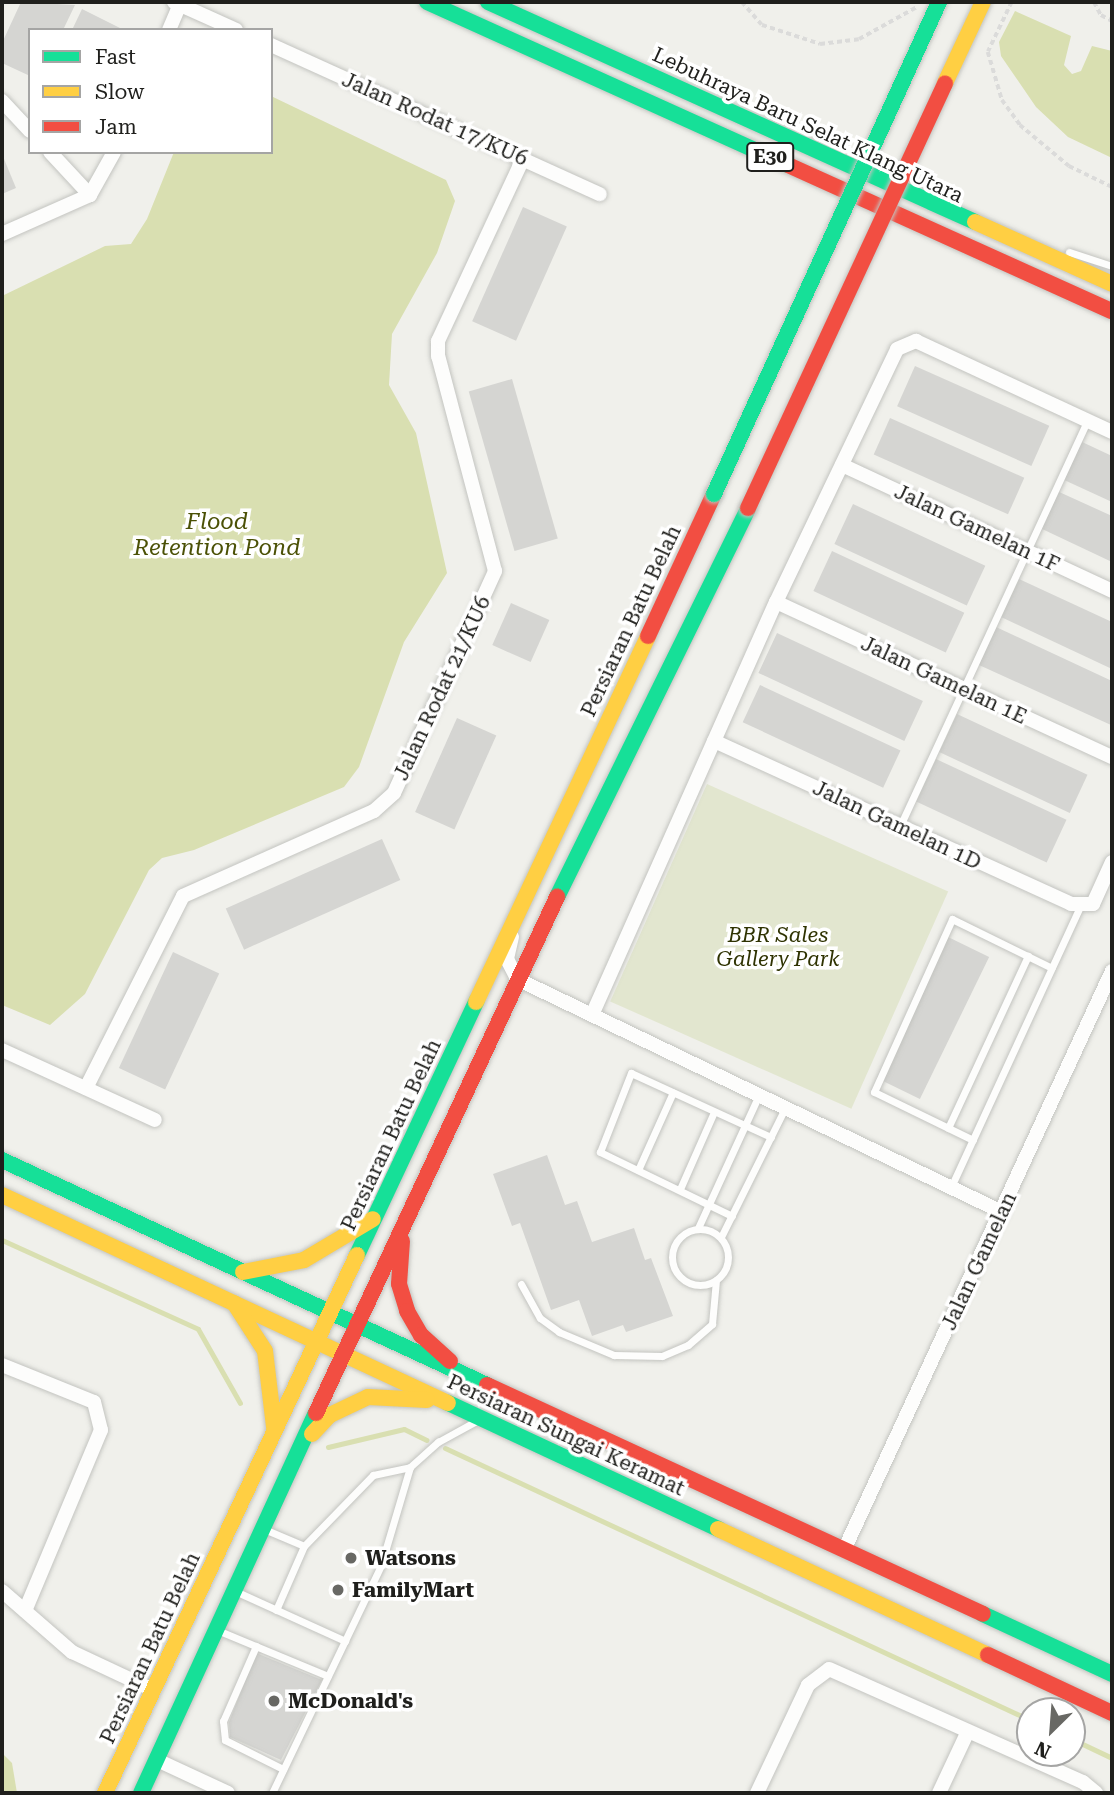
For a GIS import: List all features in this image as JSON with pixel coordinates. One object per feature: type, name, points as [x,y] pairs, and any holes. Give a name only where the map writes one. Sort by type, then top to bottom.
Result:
[{"type":"main road","name":"Lebuhraya Baru Selat Klang Utara","points":[[427,2],[1112,311]]},
{"type":"main road","name":"Lebuhraya Baru Selat Klang Utara","points":[[488,2],[945,212],[1112,284]]},
{"type":"main road","name":"Persiaran Batu Belah","points":[[105,1793],[714,494],[939,2]]},
{"type":"main road","points":[[141,1793],[517,979],[748,508],[983,2]]},
{"type":"main road","name":"Persiaran Sungai Keramat","points":[[2,1160],[1112,1674]]},
{"type":"main road","name":"Persiaran Sungai Keramat","points":[[2,1195],[1112,1713]]},
{"type":"main road","points":[[243,1272],[304,1260],[375,1218]]},
{"type":"main road","points":[[403,1226],[399,1284],[407,1311],[421,1335],[464,1374]]},
{"type":"main road","points":[[234,1303],[265,1351],[274,1432]]},
{"type":"main road","points":[[302,1444],[330,1415],[368,1397],[408,1396],[453,1405]]},
{"type":"street","points":[[170,28],[177,3],[232,28]]},
{"type":"street","name":"Jalan Rodat 17/KU6","points":[[273,47],[600,194]]},
{"type":"street","points":[[2,101],[28,129]]},
{"type":"street","points":[[52,154],[90,195]]},
{"type":"street","points":[[2,234],[90,195],[113,154]]},
{"type":"street","name":"Jalan Rodat 21/KU6","points":[[86,1088],[183,896],[374,811],[394,793],[495,571],[438,356],[438,341],[523,159]]},
{"type":"street","points":[[592,1015],[776,603],[897,349],[916,341],[1112,432]]},
{"type":"street","name":"Jalan Gamelan 1F","points":[[842,465],[1112,591]]},
{"type":"street","name":"Jalan Gamelan 1E","points":[[776,603],[1112,757]]},
{"type":"street","name":"Jalan Gamelan 1D","points":[[714,741],[1071,904],[1081,904]]},
{"type":"street","points":[[1081,904],[1093,904],[1112,862]]},
{"type":"street","points":[[519,912],[507,959],[517,979],[1002,1212]]},
{"type":"street","name":"Jalan Gamelan","points":[[844,1550],[1112,971]]},
{"type":"street","points":[[2,1050],[155,1120]]},
{"type":"street","points":[[2,1365],[94,1402],[101,1430],[25,1611]]},
{"type":"street","points":[[2,1591],[72,1652],[153,1690]]},
{"type":"street","points":[[757,1793],[808,1685],[829,1669],[1083,1783],[1096,1793]]},
{"type":"street","points":[[939,1793],[968,1731]]},
{"type":"street","points":[[156,1760],[228,1793]]},
{"type":"lane","points":[[945,212],[1112,266]]},
{"type":"lane","points":[[900,826],[1087,421]]},
{"type":"lane","points":[[951,1187],[1081,904]]},
{"type":"lane","points":[[973,1140],[874,1092],[951,919],[1052,968]]},
{"type":"lane","points":[[948,1128],[1028,956]]},
{"type":"lane","points":[[732,1216],[600,1152],[631,1073],[771,1137]]},
{"type":"lane","points":[[639,1170],[673,1091]]},
{"type":"lane","points":[[716,1280],[688,1283],[671,1261],[675,1242],[698,1228],[759,1095]]},
{"type":"lane","points":[[521,1284],[540,1318],[559,1332],[614,1355],[662,1356],[688,1345],[712,1324],[716,1280],[727,1265],[721,1237],[785,1108]]},
{"type":"lane","points":[[680,1189],[714,1112]]},
{"type":"lane","points":[[698,1228],[721,1237]]},
{"type":"lane","points":[[276,1610],[304,1546],[373,1475],[410,1467],[438,1442],[482,1418]]},
{"type":"lane","points":[[272,1793],[381,1565],[410,1467]]},
{"type":"lane","points":[[263,1528],[304,1546]]},
{"type":"lane","points":[[235,1591],[345,1641]]},
{"type":"lane","points":[[217,1630],[328,1676]]},
{"type":"lane","points":[[256,1646],[223,1721],[225,1740],[284,1769]]},
{"type":"path","points":[[743,2],[762,25],[820,44],[859,39],[922,2]]},
{"type":"path","points":[[1012,2],[988,52],[1002,100],[1020,125],[1069,166],[1112,187]]},
{"type":"path","points":[[1094,2],[1101,15],[1112,22]]},
{"type":"green space","name":"BBR Sales Gallery Park","points":[[707,784],[948,891],[851,1109],[610,1001]]},
{"type":"water","points":[[1015,11],[1071,36],[1064,65],[1072,74],[1081,71],[1092,46],[1112,51],[1112,158],[1068,137],[1036,107],[1001,56],[999,42]]},
{"type":"water","name":"Flood Retention Pond","points":[[273,97],[446,180],[455,201],[437,253],[392,334],[389,385],[416,433],[447,573],[404,642],[359,767],[344,787],[194,850],[162,858],[149,870],[85,994],[50,1025],[2,1005],[2,296],[105,246],[131,244],[147,219],[173,154],[273,154]]},
{"type":"water","points":[[2,1753],[12,1763],[17,1793],[2,1793]]},
{"type":"building","points":[[21,2],[75,5],[64,28],[28,28],[28,75],[2,63],[2,43]]},
{"type":"building","points":[[82,9],[120,28],[73,28]]},
{"type":"building","points":[[2,154],[16,188],[2,194]]},
{"type":"building","points":[[523,207],[567,227],[516,341],[472,321]]},
{"type":"building","points":[[915,366],[1049,426],[1031,466],[897,406]]},
{"type":"building","points":[[512,379],[558,539],[514,551],[469,391]]},
{"type":"building","points":[[890,418],[1024,478],[1008,514],[874,455]]},
{"type":"building","points":[[1080,441],[1112,456],[1112,502],[1062,479]]},
{"type":"building","points":[[1057,491],[1112,516],[1112,562],[1040,528]]},
{"type":"building","points":[[853,504],[985,566],[967,606],[834,544]]},
{"type":"building","points":[[832,551],[964,613],[946,653],[813,591]]},
{"type":"building","points":[[1019,579],[1112,622],[1112,669],[1001,617]]},
{"type":"building","points":[[511,603],[549,620],[531,662],[492,645]]},
{"type":"building","points":[[996,627],[1112,681],[1111,725],[979,665]]},
{"type":"building","points":[[777,633],[923,701],[904,741],[758,673]]},
{"type":"building","points":[[760,685],[900,751],[883,788],[743,722]]},
{"type":"building","points":[[957,714],[1088,775],[1070,813],[939,752]]},
{"type":"building","points":[[457,718],[496,735],[454,830],[415,812]]},
{"type":"building","points":[[936,759],[1067,820],[1047,862],[916,802]]},
{"type":"building","points":[[382,839],[400,880],[244,950],[226,909]]},
{"type":"building","points":[[946,936],[989,957],[920,1099],[877,1078]]},
{"type":"building","points":[[173,952],[219,974],[165,1090],[119,1068]]},
{"type":"building","points":[[547,1155],[565,1205],[577,1201],[592,1242],[634,1228],[645,1260],[651,1258],[673,1316],[626,1332],[623,1325],[592,1336],[579,1300],[551,1310],[520,1223],[512,1226],[493,1174]]},
{"type":"building","name":"McDonald's","points":[[256,1653],[322,1680],[281,1760],[230,1737],[229,1722]]},
{"type":"waterway","points":[[2,1240],[198,1329],[240,1403]]},
{"type":"waterway","points":[[328,1447],[404,1429],[427,1440]]},
{"type":"waterway","points":[[445,1448],[1016,1713]]},
{"type":"waterway","points":[[1086,1746],[1112,1758]]},
{"type":"traffic: fast","points":[[427,2],[788,165]]},
{"type":"traffic: fast","points":[[488,2],[975,222]]},
{"type":"traffic: fast","points":[[714,494],[939,2]]},
{"type":"traffic: fast","points":[[557,897],[748,508]]},
{"type":"traffic: fast","points":[[357,1255],[476,1002]]},
{"type":"traffic: fast","points":[[2,1160],[487,1385]]},
{"type":"traffic: fast","points":[[448,1403],[718,1529]]},
{"type":"traffic: fast","points":[[141,1793],[316,1413]]},
{"type":"traffic: fast","points":[[983,1614],[1112,1674]]},
{"type":"traffic: slow","points":[[945,83],[983,2]]},
{"type":"traffic: slow","points":[[975,222],[1112,284]]},
{"type":"traffic: slow","points":[[476,1002],[648,636]]},
{"type":"traffic: slow","points":[[2,1195],[448,1403]]},
{"type":"traffic: slow","points":[[243,1272],[304,1260],[373,1219]]},
{"type":"traffic: slow","points":[[105,1793],[357,1255]]},
{"type":"traffic: slow","points":[[234,1303],[265,1351],[274,1427]]},
{"type":"traffic: slow","points":[[312,1434],[330,1415],[368,1397],[427,1400]]},
{"type":"traffic: slow","points":[[718,1529],[988,1655]]},
{"type":"traffic: jam","points":[[748,508],[945,83]]},
{"type":"traffic: jam","points":[[788,165],[1112,311]]},
{"type":"traffic: jam","points":[[648,636],[714,494]]},
{"type":"traffic: jam","points":[[316,1413],[557,897]]},
{"type":"traffic: jam","points":[[402,1241],[399,1284],[407,1311],[421,1335],[450,1361]]},
{"type":"traffic: jam","points":[[487,1385],[983,1614]]},
{"type":"traffic: jam","points":[[988,1655],[1112,1713]]},
{"type":"place","name":"Watsons","points":[[351,1558]]},
{"type":"place","name":"FamilyMart","points":[[338,1590]]},
{"type":"place","name":"McDonald's","points":[[274,1701]]}]
